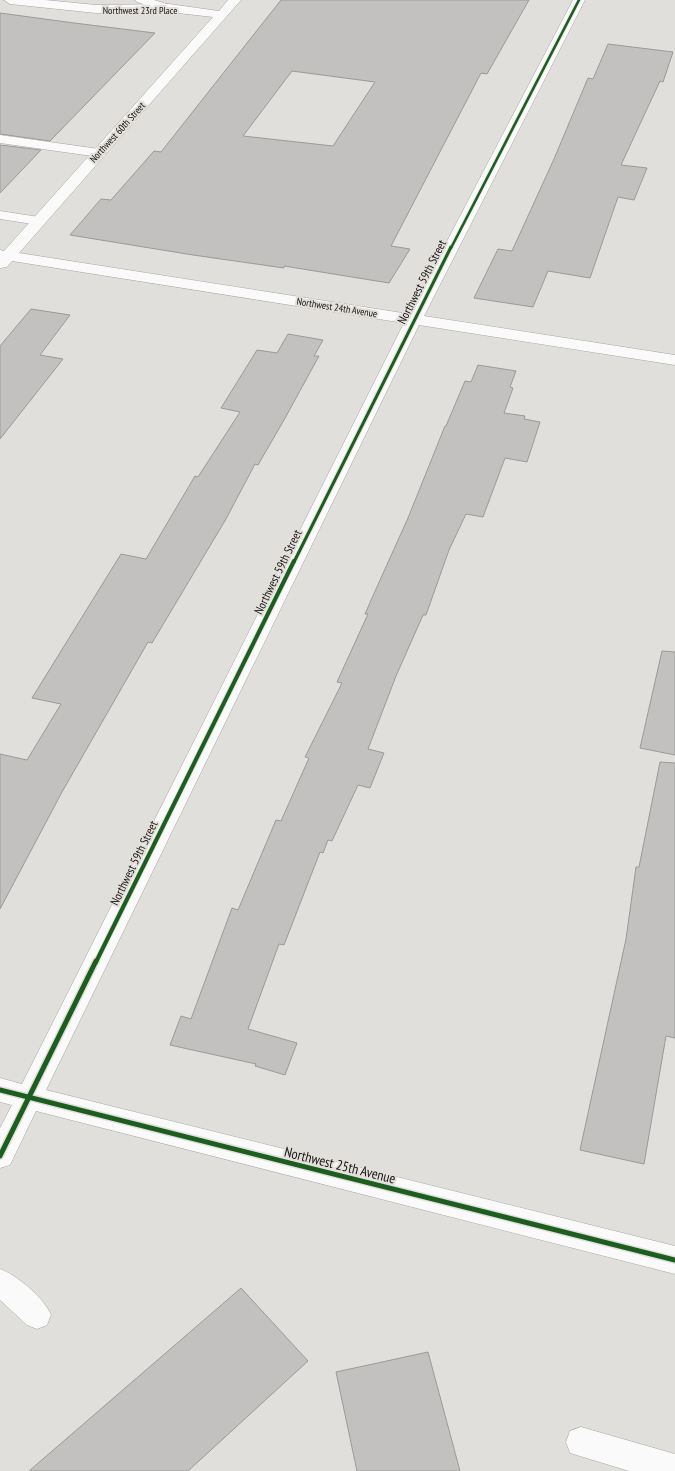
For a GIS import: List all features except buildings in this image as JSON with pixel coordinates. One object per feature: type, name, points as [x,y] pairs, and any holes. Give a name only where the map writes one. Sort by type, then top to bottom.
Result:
[{"type":"street","name":"Northwest 23rd Place","points":[[10,0],[96,9],[169,8],[222,15]]},
{"type":"street","name":"Northwest 60th Street","points":[[3,258],[39,221],[235,0]]},
{"type":"street","name":"Northwest 59th Street","points":[[0,1156],[414,319],[579,0]]},
{"type":"street","name":"Northwest 24th Avenue","points":[[3,258],[414,319],[675,360]]},
{"type":"street","name":"Northwest 25th Avenue","points":[[0,1090],[675,1260]]},
{"type":"lane","points":[[141,0],[169,8]]},
{"type":"lane","points":[[0,139],[99,153]]},
{"type":"lane","points":[[0,215],[39,221]]},
{"type":"lane","points":[[0,1282],[37,1315]]},
{"type":"lane","points":[[580,1442],[675,1469]]},
{"type":"cycle path","points":[[0,1156],[414,319],[579,0]]},
{"type":"cycle path","points":[[0,1090],[675,1260]]}]
